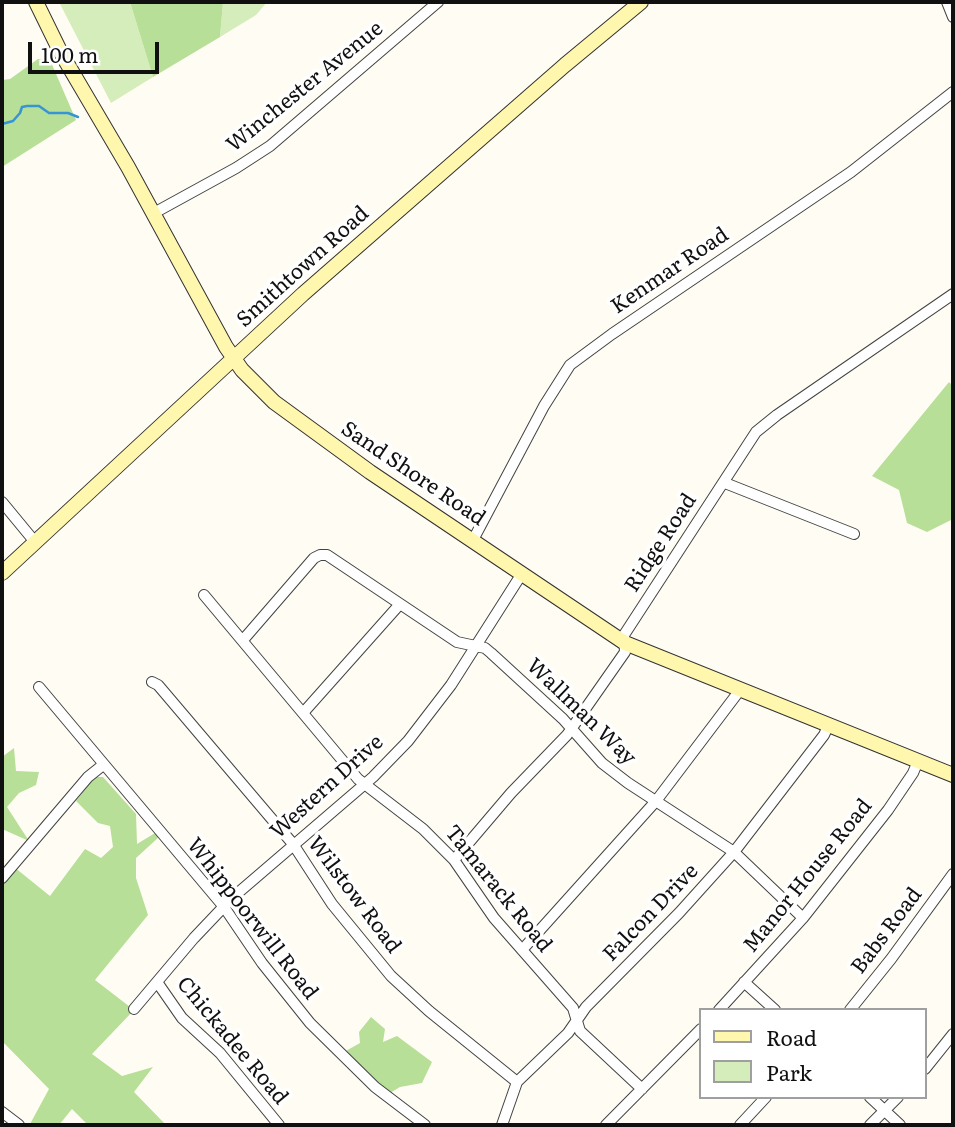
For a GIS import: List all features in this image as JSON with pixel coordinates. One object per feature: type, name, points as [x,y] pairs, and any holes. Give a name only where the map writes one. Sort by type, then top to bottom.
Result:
[{"type":"street","name":"Sand Shore Road","points":[[36,2],[68,64],[233,357],[258,387],[292,416],[625,643],[918,761],[952,770]]},
{"type":"street","name":"Winchester Avenue","points":[[154,213],[270,146],[438,2]]},
{"type":"street","name":"Smithtown Road","points":[[2,573],[233,357],[565,65],[641,2]]},
{"type":"street","points":[[947,2],[953,17]]},
{"type":"street","name":"Kenmar Road","points":[[473,540],[544,406],[570,365],[850,172],[953,92]]},
{"type":"street","name":"Ridge Road","points":[[454,860],[571,727],[625,652],[624,635],[725,483],[749,442],[762,427],[953,295]]},
{"type":"street","points":[[725,483],[854,534]]},
{"type":"street","points":[[2,502],[35,542]]},
{"type":"street","name":"Wallman Way","points":[[243,640],[314,558],[327,555],[457,642],[485,648],[571,727],[602,762],[628,783],[734,852],[803,918]]},
{"type":"street","name":"Western Drive","points":[[134,1009],[224,907],[256,875],[364,785],[408,741],[437,706],[522,575]]},
{"type":"street","name":"Tamarack Road","points":[[204,595],[364,785],[423,829],[454,860],[494,918],[573,1008],[580,1031],[642,1090]]},
{"type":"street","points":[[303,713],[400,604]]},
{"type":"street","name":"Wilstow Road","points":[[152,682],[158,685],[293,844],[332,904],[391,976],[429,1011],[517,1082]]},
{"type":"street","name":"Whippoorwill Road","points":[[39,687],[224,907],[261,963],[310,1023],[375,1087],[425,1125]]},
{"type":"street","points":[[522,950],[656,801],[740,690]]},
{"type":"street","name":"Falcon Drive","points":[[502,1125],[517,1082],[568,1033],[586,1007],[679,913],[734,852],[824,735],[828,724]]},
{"type":"street","name":"Manor House Road","points":[[721,1008],[803,918],[888,810],[918,761]]},
{"type":"street","points":[[2,878],[88,777],[103,765]]},
{"type":"street","name":"Babs Road","points":[[852,1008],[953,874]]},
{"type":"street","name":"Chickadee Road","points":[[157,982],[182,1018],[220,1053],[279,1125]]},
{"type":"street","points":[[744,982],[773,1008]]},
{"type":"street","points":[[606,1125],[699,1031]]},
{"type":"street","points":[[927,1066],[953,1034]]},
{"type":"street","points":[[740,1125],[764,1099]]},
{"type":"street","points":[[872,1099],[900,1125]]},
{"type":"street","points":[[870,1125],[896,1099]]},
{"type":"street","points":[[2,1112],[19,1125]]},
{"type":"green space","points":[[59,2],[130,2],[153,77],[111,103]]},
{"type":"green space","points":[[130,2],[223,2],[220,37],[153,77]]},
{"type":"green space","points":[[223,2],[267,2],[256,15],[220,37]]},
{"type":"green space","points":[[38,59],[50,60],[76,120],[2,167],[2,80],[10,79]]},
{"type":"green space","points":[[949,382],[953,386],[953,519],[927,532],[907,523],[899,490],[872,476]]},
{"type":"green space","points":[[14,748],[16,771],[39,772],[36,785],[19,793],[7,807],[29,841],[2,829],[2,757]]},
{"type":"green space","points":[[95,777],[103,777],[136,814],[137,844],[155,833],[159,837],[136,858],[136,878],[148,915],[95,980],[134,1010],[92,1054],[122,1076],[153,1067],[134,1092],[166,1125],[88,1125],[72,1109],[59,1125],[30,1124],[49,1089],[2,1041],[2,883],[14,867],[50,896],[85,849],[101,858],[113,847],[110,826],[98,823],[76,801]]},
{"type":"green space","points":[[371,1017],[385,1029],[383,1042],[397,1036],[432,1062],[422,1083],[400,1087],[390,1093],[344,1052],[360,1043],[359,1032]]},
{"type":"waterway","points":[[2,124],[13,121],[22,107],[27,106],[39,106],[49,113],[68,113],[78,117]]}]
